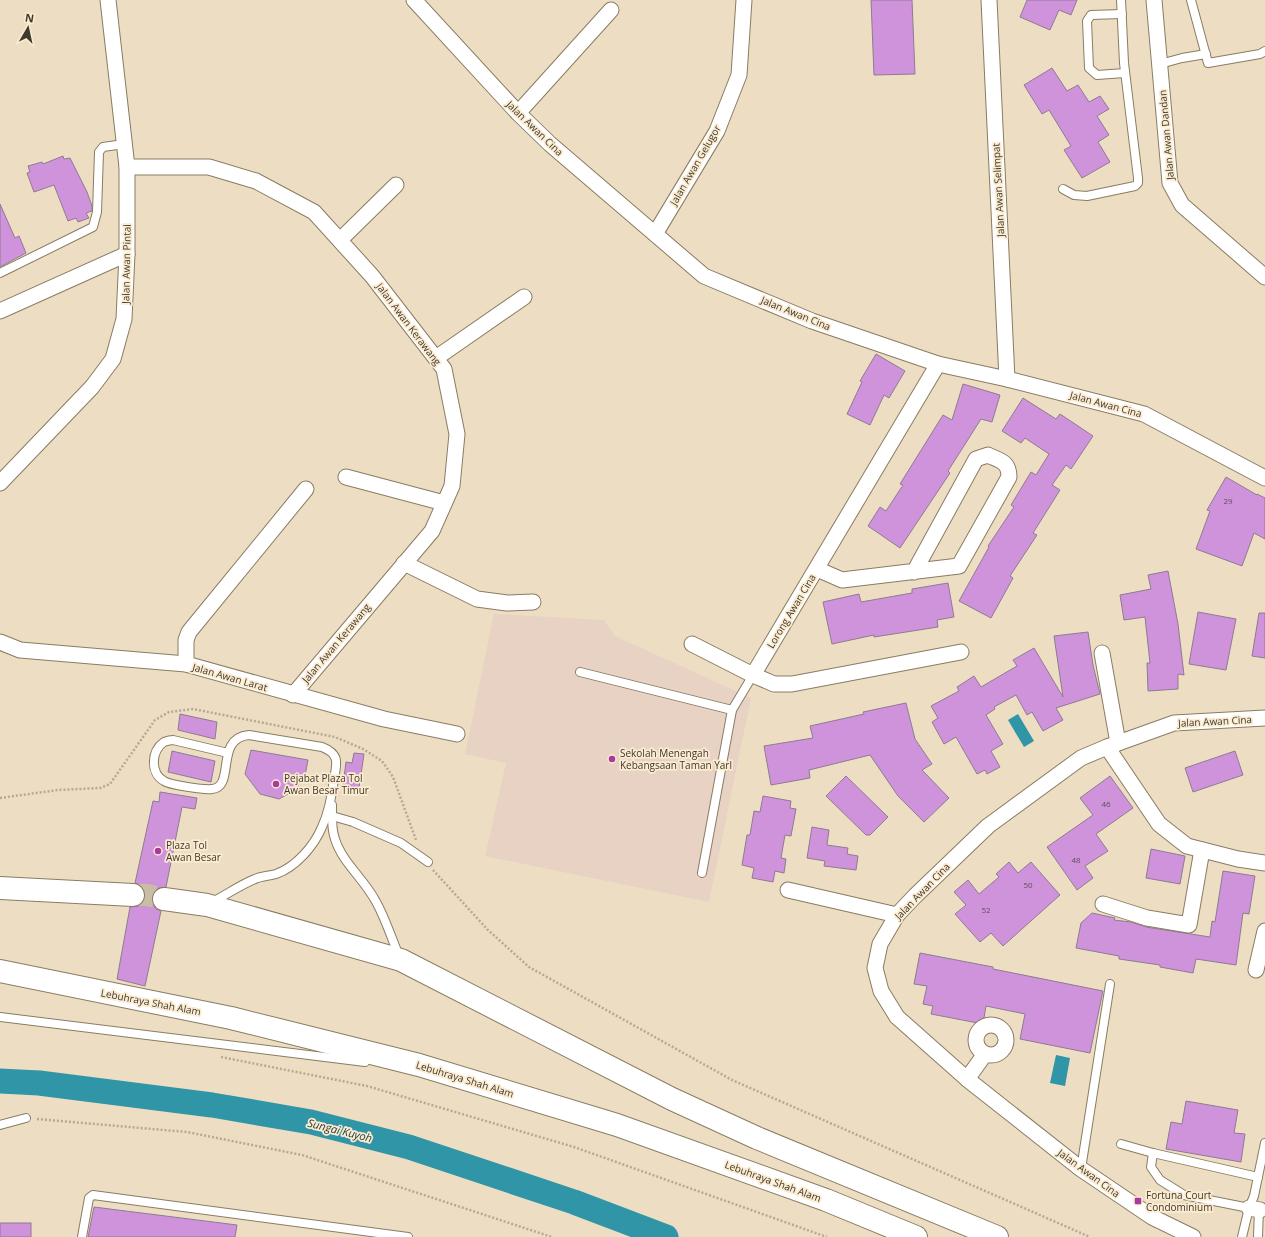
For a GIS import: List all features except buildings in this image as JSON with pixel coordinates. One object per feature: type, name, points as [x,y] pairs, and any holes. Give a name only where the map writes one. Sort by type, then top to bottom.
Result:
[{"type":"highway","points":[[0,888],[133,895]]},
{"type":"highway","points":[[164,899],[207,905],[401,960],[672,1099],[758,1138],[997,1237]]},
{"type":"highway","name":"Lebuhraya Shah Alam","points":[[0,972],[231,1018],[419,1065],[618,1125],[826,1200],[916,1237]]},
{"type":"street","name":"Jalan Awan Pintal","points":[[0,483],[92,387],[113,359],[124,319],[127,254],[127,167],[108,0]]},
{"type":"street","name":"Jalan Awan Cina","points":[[414,0],[518,113],[550,144],[704,276],[812,321],[938,364],[1007,379],[1144,414],[1265,478]]},
{"type":"street","name":"Jalan Awan Gelugor","points":[[655,234],[717,131],[739,75],[744,0]]},
{"type":"street","name":"Jalan Awan Selimpat","points":[[989,0],[1007,379]]},
{"type":"street","name":"Jalan Awan Dandan","points":[[1154,0],[1170,183],[1182,205],[1265,277]]},
{"type":"street","points":[[518,113],[611,10]]},
{"type":"street","name":"Jalan Awan Kerawang","points":[[127,167],[209,167],[256,181],[314,212],[372,276],[444,369],[457,434],[452,486],[432,532],[404,562],[293,695]]},
{"type":"street","points":[[340,240],[396,185]]},
{"type":"street","points":[[0,311],[127,254]]},
{"type":"street","points":[[436,358],[524,297]]},
{"type":"street","name":"Lorong Awan Cina","points":[[753,675],[938,364]]},
{"type":"street","points":[[817,569],[842,580],[914,572],[959,566],[1009,477],[1009,470],[1005,463],[988,455],[976,459],[914,572]]},
{"type":"street","points":[[346,477],[444,503]]},
{"type":"street","points":[[186,664],[186,640],[189,632],[306,489]]},
{"type":"street","points":[[404,562],[477,599],[507,603],[533,602]]},
{"type":"street","name":"Jalan Awan Larat","points":[[0,642],[20,650],[186,664],[384,720],[457,734]]},
{"type":"street","points":[[692,644],[774,684],[792,684],[961,652]]},
{"type":"street","points":[[1102,653],[1112,745],[1159,824],[1187,846],[1238,859],[1265,863]]},
{"type":"street","name":"Jalan Awan Cina","points":[[1193,1237],[1152,1217],[1081,1169],[967,1080],[897,1017],[881,991],[875,968],[880,944],[897,914],[988,826],[1081,758],[1112,745],[1174,723],[1265,718]]},
{"type":"street","points":[[1103,904],[1147,918],[1190,924],[1202,850]]},
{"type":"street","points":[[788,890],[897,914]]},
{"type":"street","points":[[1256,970],[1265,931]]},
{"type":"street","points":[[967,1080],[985,1054]]},
{"type":"lane","points":[[1063,189],[1074,195],[1087,196],[1135,186],[1138,183],[1125,73],[1121,0]]},
{"type":"lane","points":[[1191,0],[1208,64],[1260,54],[1265,51]]},
{"type":"lane","points":[[1122,14],[1091,15],[1087,21],[1089,68],[1097,75],[1125,73]]},
{"type":"lane","points":[[1160,64],[1206,54]]},
{"type":"lane","points":[[0,273],[94,227],[97,212],[99,152],[103,147],[124,144]]},
{"type":"lane","points":[[580,672],[732,710]]},
{"type":"lane","points":[[702,873],[732,710],[753,675]]},
{"type":"lane","points":[[228,753],[173,740],[165,742],[158,749],[154,759],[154,769],[159,777],[165,782],[202,789],[217,788],[224,778],[228,753],[235,741],[241,736],[249,735],[322,747],[331,750],[335,756],[336,765],[332,794],[334,838],[345,860],[364,883],[376,901],[401,960]]},
{"type":"lane","points":[[207,905],[256,878],[277,874],[294,864],[309,847],[322,827],[332,794]]},
{"type":"lane","points":[[332,816],[353,822],[401,843],[428,862]]},
{"type":"lane","points":[[1081,1169],[1110,984]]},
{"type":"lane","points":[[0,1017],[443,1072]]},
{"type":"lane","points":[[0,1125],[26,1118]]},
{"type":"lane","points":[[1258,1237],[1255,1205],[1258,1177],[1265,1143]]},
{"type":"lane","points":[[1121,1144],[1153,1153],[1258,1177]]},
{"type":"lane","points":[[1153,1153],[1152,1167],[1160,1180],[1184,1195],[1255,1205]]},
{"type":"lane","points":[[82,1237],[89,1198],[93,1195],[408,1237]]},
{"type":"lane","points":[[1242,1237],[1255,1205]]},
{"type":"path","points":[[0,798],[58,790],[100,788],[110,784],[155,720],[169,712],[193,709],[335,737],[363,749],[382,761],[393,777],[418,847],[434,872],[488,930],[529,968],[732,1080],[1090,1237]]},
{"type":"path","points":[[216,1056],[367,1086],[574,1147],[827,1237]]},
{"type":"path","points":[[26,1118],[187,1132],[302,1155],[552,1237]]},
{"type":"shaded area","name":"Sekolah Menengah Kebangsaan Taman Yarl","points":[[494,614],[604,620],[615,636],[751,698],[709,902],[485,856],[506,763],[465,754]]},
{"type":"water","points":[[1018,714],[1034,741],[1024,747],[1008,720]]},
{"type":"water","points":[[1056,1055],[1070,1058],[1065,1086],[1050,1083]]},
{"type":"waterway","name":"Sungai Kuyoh","points":[[0,1081],[39,1083],[212,1105],[311,1122],[409,1147],[574,1202],[666,1237]]},
{"type":"tunnel","points":[[133,895],[147,895],[164,899]]},
{"type":"place","name":"Sekolah Menengah Kebangsaan Taman Yarl","points":[[612,759]]},
{"type":"place","name":"Pejabat Plaza Tol Awan Besar Timur","points":[[276,784]]},
{"type":"place","name":"Plaza Tol Awan Besar","points":[[158,851]]},
{"type":"place","name":"Fortuna Court Condominium","points":[[1138,1201]]}]
